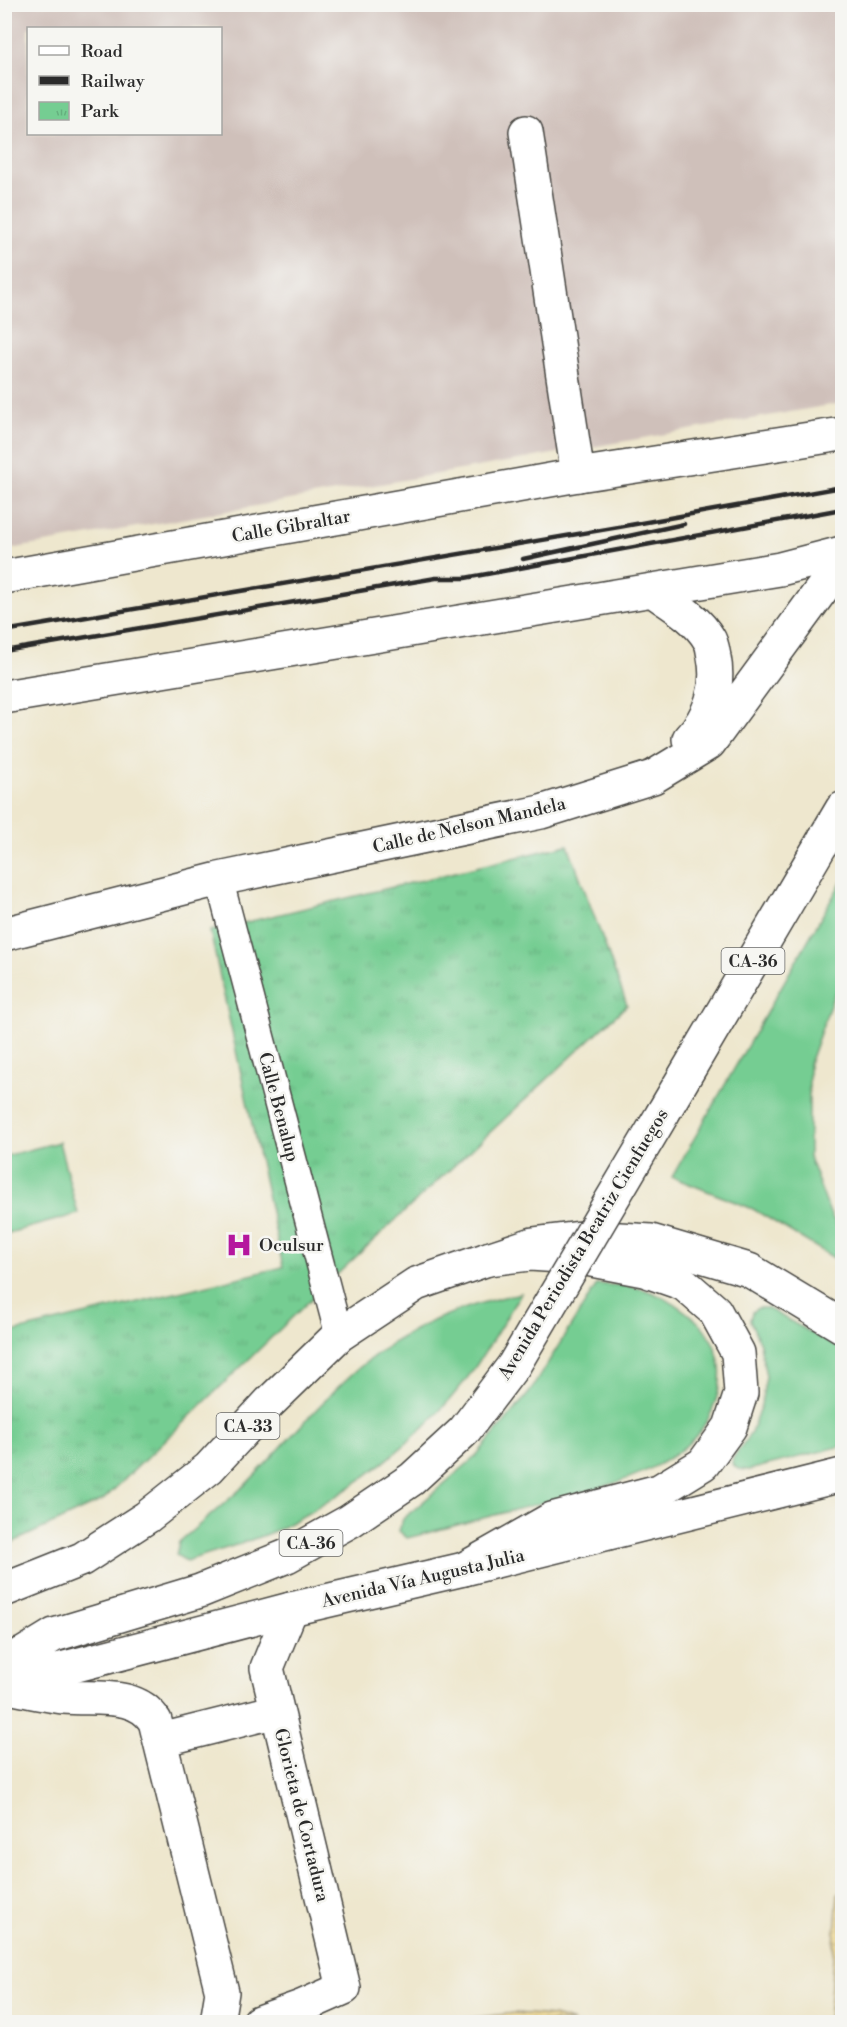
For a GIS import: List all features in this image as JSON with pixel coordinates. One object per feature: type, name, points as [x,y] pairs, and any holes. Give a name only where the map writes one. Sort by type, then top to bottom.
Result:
[{"type":"main road","points":[[526,132],[578,475]]},
{"type":"main road","name":"Calle Gibraltar","points":[[4,577],[578,475],[843,434]]},
{"type":"main road","points":[[4,698],[780,569],[843,553]]},
{"type":"main road","name":"Calle de Nelson Mandela","points":[[4,934],[219,879],[541,812],[653,777],[709,743],[822,589],[843,566]]},
{"type":"main road","points":[[652,590],[691,617],[710,640],[715,663],[716,691],[702,726],[653,777]]},
{"type":"main road","name":"Avenida Periodista Beatriz Cienfuegos","points":[[4,1661],[23,1654],[54,1635],[200,1592],[287,1556],[350,1521],[412,1479],[464,1431],[514,1365],[843,809]]},
{"type":"main road","name":"CA-33","points":[[4,1590],[82,1559],[147,1517],[209,1468],[270,1402],[339,1335],[416,1284],[533,1244],[588,1237],[651,1241],[749,1270],[843,1326]]},
{"type":"main road","points":[[464,1569],[552,1520],[659,1491],[703,1464],[730,1427],[741,1393],[738,1353],[715,1311],[684,1284],[644,1270],[576,1257],[530,1254],[488,1259]]},
{"type":"main road","name":"Avenida Vía Augusta Julia","points":[[4,1685],[291,1609],[464,1569],[843,1475]]},
{"type":"main road","points":[[277,1712],[267,1668],[291,1609]]},
{"type":"main road","name":"Avenida Periodista Beatriz Cienfuegos","points":[[4,1639],[38,1634],[54,1635]]},
{"type":"main road","points":[[4,1685],[64,1697],[121,1700],[138,1704],[155,1720],[161,1740]]},
{"type":"main road","name":"Glorieta de Cortadura","points":[[277,1712],[344,1988],[259,2022],[220,2007],[161,1740],[277,1712]]},
{"type":"street","name":"Calle Benalup","points":[[219,879],[339,1335]]},
{"type":"shaded area","points":[[5,5],[842,5],[842,403],[5,550]]},
{"type":"green space","points":[[568,845],[627,1005],[330,1281],[103,1500],[5,1546],[4,1334],[283,1267],[210,931]]},
{"type":"green space","points":[[842,881],[842,981],[833,997],[809,1064],[809,1157],[830,1213],[842,1235],[842,1263],[753,1209],[672,1177]]},
{"type":"green space","points":[[59,1142],[78,1214],[5,1234],[5,1156]]},
{"type":"green space","points":[[597,1284],[643,1289],[666,1299],[688,1313],[705,1330],[717,1354],[720,1384],[716,1400],[704,1425],[686,1446],[663,1462],[637,1475],[579,1494],[407,1538],[399,1531],[403,1519],[474,1458],[529,1393]]},
{"type":"green space","points":[[521,1293],[465,1381],[446,1404],[404,1446],[381,1465],[332,1499],[270,1533],[186,1561],[176,1555],[179,1542],[248,1482],[331,1394],[378,1353],[416,1329],[456,1311]]},
{"type":"green space","points":[[758,1308],[767,1308],[842,1350],[842,1446],[749,1470],[738,1469],[732,1464],[733,1458],[751,1433],[761,1405],[766,1376],[760,1344],[750,1320],[752,1312]]},
{"type":"sand","points":[[842,1893],[842,2022],[828,2022],[838,1894]]},
{"type":"sand","points":[[515,2013],[553,2016],[574,2022],[435,2022]]},
{"type":"railway","points":[[4,631],[842,487]]},
{"type":"railway","points":[[4,651],[436,578],[465,578],[842,509]]},
{"type":"railway","points":[[523,559],[684,524]]},
{"type":"place","name":"Oculsur","points":[[239,1245]]}]
